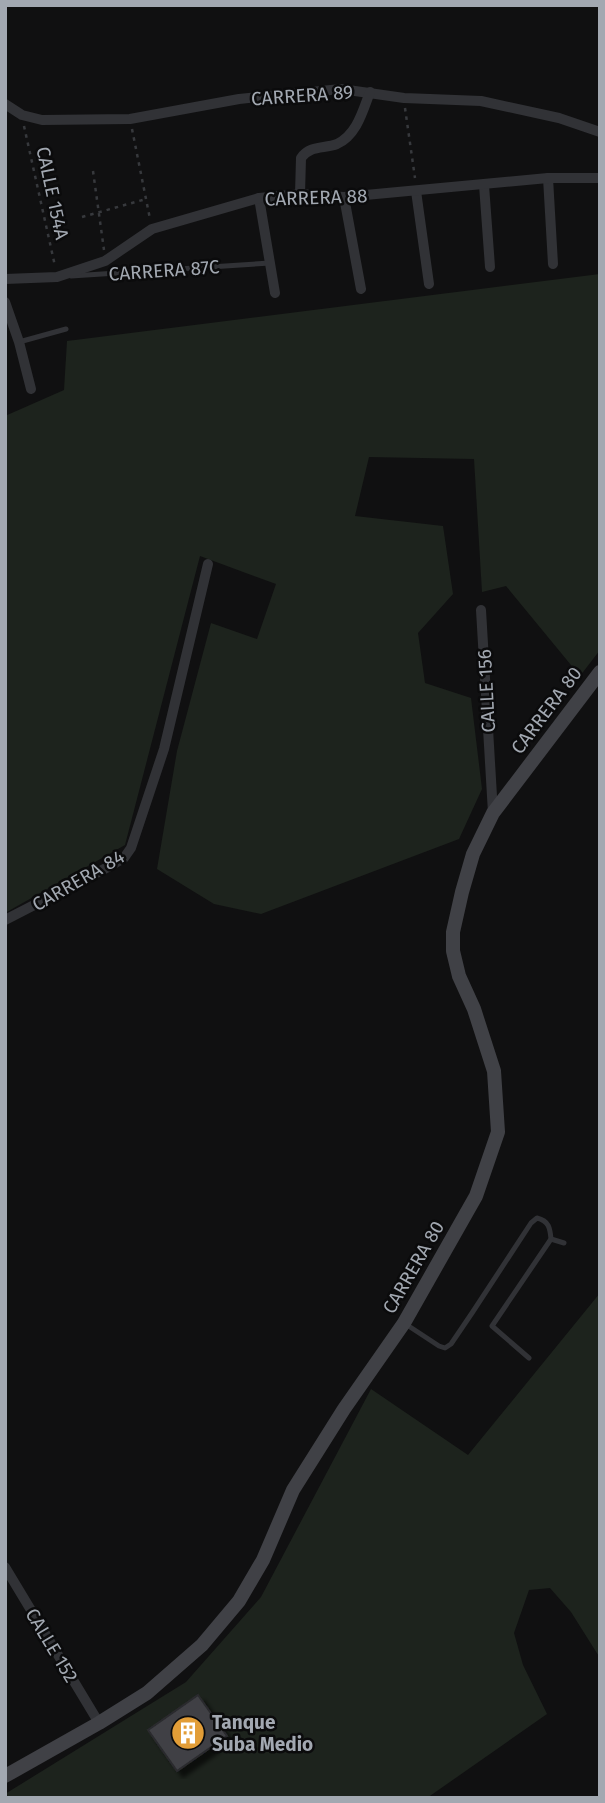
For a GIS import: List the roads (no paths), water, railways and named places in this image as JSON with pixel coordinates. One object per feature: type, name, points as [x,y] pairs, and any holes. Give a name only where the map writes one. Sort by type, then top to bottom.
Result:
[{"type":"street","name":"CARRERA 89","points":[[5,104],[22,115],[42,120],[130,119],[239,99],[341,89],[404,98],[481,101],[559,118],[600,132]]},
{"type":"street","points":[[300,194],[300,165],[305,153],[338,144],[347,136],[355,128],[370,92]]},
{"type":"street","points":[[548,178],[553,264]]},
{"type":"street","name":"CARRERA 88","points":[[5,279],[57,276],[105,261],[152,229],[259,198],[300,194],[344,197],[548,178],[600,178]]},
{"type":"street","points":[[484,185],[490,267]]},
{"type":"street","points":[[416,191],[429,284]]},
{"type":"street","points":[[344,197],[361,289]]},
{"type":"street","points":[[259,198],[275,293]]},
{"type":"street","points":[[5,302],[31,389]]},
{"type":"street","name":"CARRERA 84","points":[[5,920],[124,858],[131,848],[164,749],[208,564]]},
{"type":"street","name":"CALLE 156","points":[[481,610],[493,814]]},
{"type":"street","name":"CARRERA 80","points":[[5,1776],[147,1693],[202,1645],[239,1601],[263,1560],[293,1490],[344,1409],[404,1323],[476,1196],[498,1132],[494,1071],[474,1009],[458,976],[453,951],[453,932],[473,854],[493,814],[600,672]]},
{"type":"street","name":"CALLE 152","points":[[5,1567],[99,1723]]},
{"type":"lane","name":"CARRERA 87C","points":[[57,276],[270,263]]},
{"type":"lane","points":[[19,342],[66,329]]},
{"type":"lane","points":[[404,1323],[439,1346],[445,1348],[451,1344],[531,1223],[537,1219],[544,1220],[550,1228],[551,1239],[492,1326],[529,1358]]},
{"type":"lane","points":[[551,1239],[564,1243]]},
{"type":"place","name":"Tanque Suba Medio","points":[[188,1733]]}]
